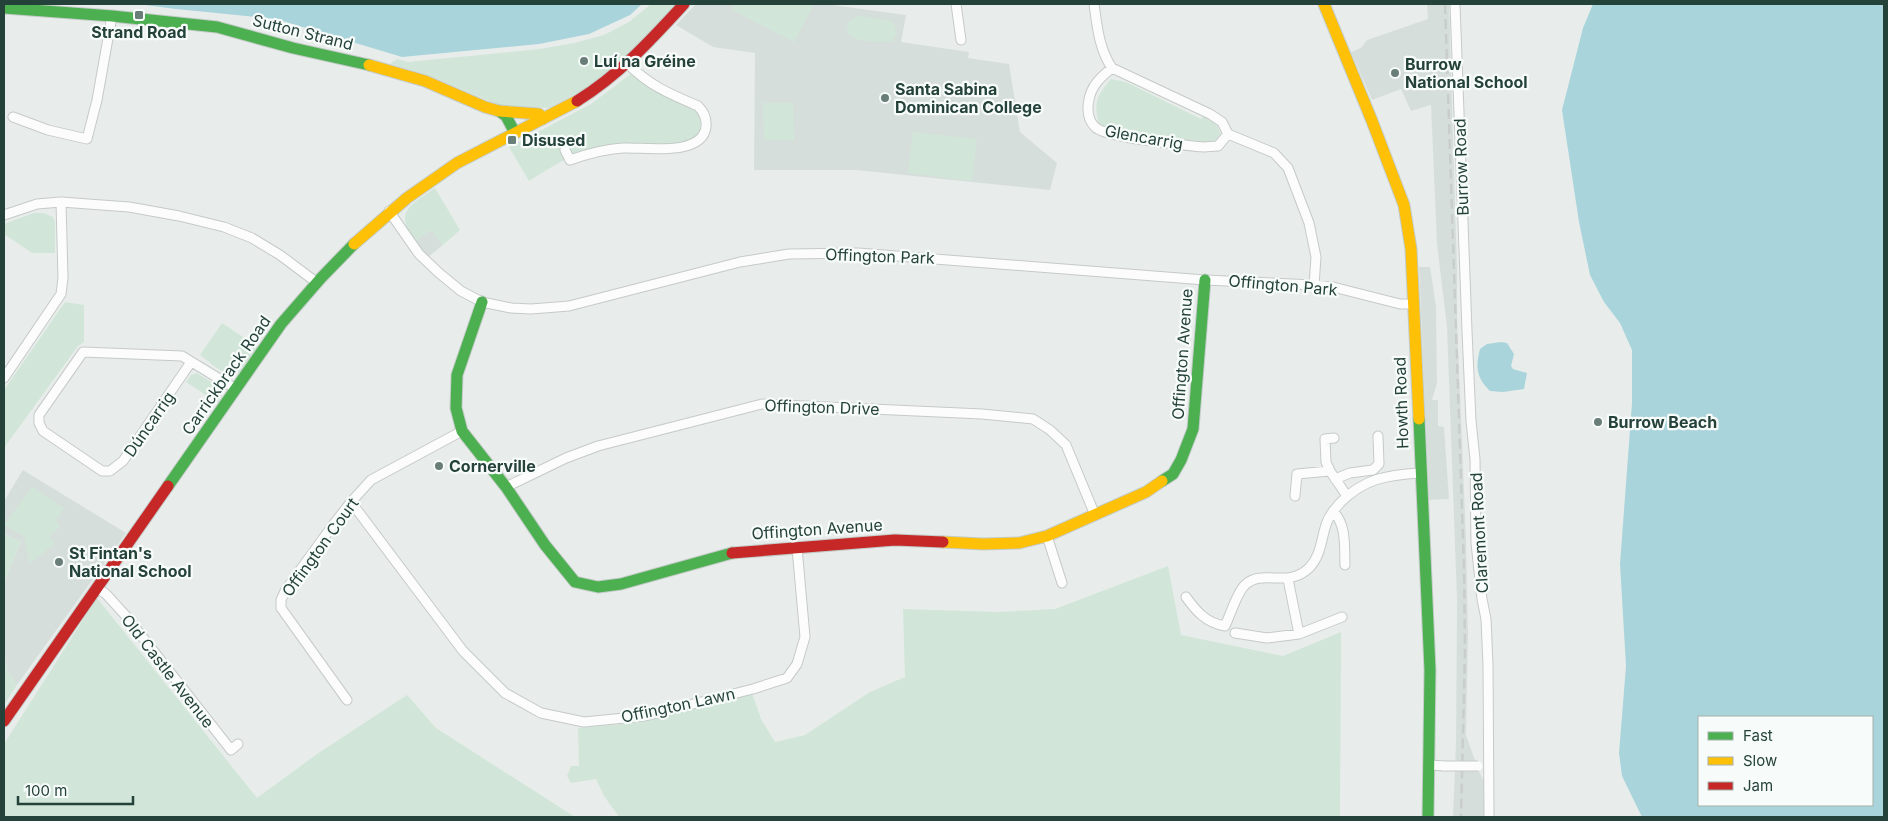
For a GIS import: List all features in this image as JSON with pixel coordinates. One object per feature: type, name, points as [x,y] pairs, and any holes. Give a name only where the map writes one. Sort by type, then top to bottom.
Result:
[{"type":"main road","name":"Carrickbrack Road","points":[[4,721],[281,324],[316,282],[352,244],[389,211],[457,163],[595,90],[628,64],[684,4]]},
{"type":"main road","name":"Howth Road","points":[[1324,4],[1372,121],[1406,211],[1411,249],[1430,670],[1428,817]]},
{"type":"main road","name":"Sutton Strand","points":[[4,8],[112,16],[217,28],[293,48],[383,68],[425,81],[485,107],[499,111],[539,114],[543,119]]},
{"type":"main road","points":[[499,111],[506,116],[515,133]]},
{"type":"main road","name":"Offington Avenue","points":[[482,302],[457,375],[456,408],[462,431],[506,487],[545,545],[575,582],[598,587],[620,584],[735,552],[895,540],[983,544],[1019,543],[1047,536],[1146,492],[1173,474],[1182,460],[1193,429],[1204,280]]},
{"type":"street","points":[[956,4],[961,40]]},
{"type":"street","points":[[1094,4],[1102,49],[1105,58],[1112,68],[1210,114],[1222,122],[1228,134],[1274,153],[1288,168],[1309,223],[1316,257],[1314,286]]},
{"type":"street","name":"Burrow Road","points":[[1455,4],[1467,331]]},
{"type":"street","points":[[14,117],[48,130],[87,139],[97,100],[112,16]]},
{"type":"street","points":[[565,150],[570,160],[594,151],[623,148],[685,147],[699,141],[704,136],[706,119],[698,106],[643,79],[628,64]]},
{"type":"street","name":"Glencarrig","points":[[1112,68],[1097,82],[1089,97],[1088,114],[1095,127],[1111,134],[1203,147],[1218,146],[1228,134]]},
{"type":"street","points":[[4,215],[37,204],[61,202],[129,207],[179,216],[224,227],[252,238],[280,255],[316,282]]},
{"type":"street","points":[[4,378],[61,294],[63,278],[61,202]]},
{"type":"street","name":"Offington Park","points":[[389,211],[419,254],[462,291],[482,302],[531,309],[569,306],[740,262],[789,254],[858,253],[1204,280],[1314,286],[1333,288],[1400,304],[1414,304]]},
{"type":"street","name":"Claremont Road","points":[[1467,331],[1471,421],[1475,459],[1476,543],[1486,620],[1488,665],[1483,766],[1488,817]]},
{"type":"street","name":"Dúncarrig","points":[[191,362],[122,462],[110,471],[102,471],[43,431],[39,424],[39,414],[82,352],[182,356],[236,389]]},
{"type":"street","name":"Offington Drive","points":[[506,487],[566,458],[598,446],[762,404],[972,413],[1033,419],[1050,430],[1066,445],[1095,516]]},
{"type":"street","name":"Offington Court","points":[[347,700],[281,608],[281,600],[285,591],[351,502],[371,480],[462,431]]},
{"type":"street","points":[[1335,479],[1350,473],[1373,470],[1379,464],[1378,436]]},
{"type":"street","points":[[1334,438],[1325,439],[1326,462],[1347,496]]},
{"type":"street","points":[[1296,496],[1297,474],[1330,471]]},
{"type":"street","points":[[1186,597],[1199,615],[1217,625],[1225,626],[1244,586],[1256,578],[1288,579],[1310,567],[1320,551],[1327,522],[1333,511],[1350,492],[1377,478],[1420,473]]},
{"type":"street","name":"Offington Lawn","points":[[351,502],[463,651],[505,693],[541,713],[584,722],[645,716],[787,678],[797,664],[805,638],[797,548]]},
{"type":"street","points":[[1333,511],[1340,519],[1344,531],[1345,565]]},
{"type":"street","points":[[1047,536],[1062,583]]},
{"type":"street","points":[[1288,579],[1298,634]]},
{"type":"street","name":"Old Castle Avenue","points":[[97,588],[106,594],[126,616],[231,750],[238,744]]},
{"type":"street","points":[[1235,633],[1267,638],[1298,634],[1342,617]]},
{"type":"street","points":[[1429,765],[1483,766]]},
{"type":"shaded area","name":"Santa Sabina Dominican College","points":[[696,4],[825,4],[906,15],[901,42],[969,52],[968,58],[1009,64],[1020,132],[1057,163],[1050,190],[856,170],[754,170],[755,53],[713,47],[676,25]]},
{"type":"shaded area","points":[[1427,4],[1449,4],[1457,323],[1466,539],[1468,636],[1466,735],[1485,784],[1485,817],[1453,817],[1456,743],[1457,599],[1447,327],[1437,244],[1431,105],[1411,111],[1401,89],[1372,100],[1351,52],[1361,48],[1367,40],[1428,19]]},
{"type":"shaded area","points":[[431,229],[443,245],[428,257],[415,241]]},
{"type":"shaded area","points":[[1419,267],[1430,267],[1436,307],[1437,383],[1432,400],[1438,400],[1438,426],[1444,427],[1449,499],[1429,500]]},
{"type":"shaded area","name":"St Fintan's National School","points":[[23,470],[126,533],[17,685],[7,670],[4,652],[4,582],[21,542],[4,534],[4,501]]},
{"type":"green space","points":[[651,4],[679,4],[593,85],[549,108],[501,106],[428,75],[390,64],[397,59],[408,62],[540,49],[574,43],[604,35],[629,22]]},
{"type":"green space","points":[[735,4],[814,4],[794,42],[732,10]]},
{"type":"green space","points":[[859,16],[888,20],[894,24],[897,32],[893,41],[860,40],[852,37],[847,31],[848,25],[852,19]]},
{"type":"green space","points":[[632,73],[700,114],[701,121],[697,137],[686,143],[676,145],[614,145],[594,148],[566,159],[529,181],[509,147],[591,104]]},
{"type":"green space","points":[[1111,79],[1126,82],[1201,119],[1203,116],[1215,123],[1221,135],[1216,143],[1211,145],[1107,129],[1099,124],[1096,105],[1099,95]]},
{"type":"green space","points":[[763,103],[793,103],[794,140],[764,140]]},
{"type":"green space","points":[[913,132],[977,139],[972,181],[908,173]]},
{"type":"green space","points":[[435,188],[460,230],[443,245],[431,230],[415,241],[405,222],[405,216],[412,204]]},
{"type":"green space","points":[[34,213],[44,213],[53,217],[55,222],[55,253],[32,253],[4,234],[4,224]]},
{"type":"green space","points":[[65,302],[84,305],[84,342],[78,346],[4,448],[4,390]]},
{"type":"green space","points":[[222,323],[258,347],[239,373],[229,374],[224,372],[200,355]]},
{"type":"green space","points":[[197,373],[219,387],[222,396],[218,403],[186,382],[191,375]]},
{"type":"green space","points":[[32,487],[64,508],[56,520],[60,527],[49,536],[55,544],[30,563],[24,536],[4,525]]},
{"type":"green space","points":[[4,534],[21,542],[4,582]]},
{"type":"green space","points":[[1168,566],[1181,635],[1283,656],[1341,632],[1340,817],[619,817],[604,796],[596,779],[571,783],[567,776],[571,766],[579,766],[578,728],[642,722],[752,693],[761,719],[775,742],[805,735],[870,692],[905,677],[903,609],[997,612],[1055,609]]},
{"type":"green space","points":[[97,598],[257,798],[317,754],[407,695],[436,728],[575,817],[4,817],[4,744]]},
{"type":"green space","points":[[4,652],[7,670],[17,685],[4,705]]},
{"type":"water","points":[[137,4],[642,4],[630,15],[589,34],[539,44],[402,57],[276,19]]},
{"type":"water","points":[[1593,4],[1884,4],[1884,817],[1642,817],[1622,776],[1619,753],[1626,666],[1620,564],[1632,403],[1632,350],[1620,323],[1604,302],[1590,275],[1579,222],[1562,110],[1583,28]]},
{"type":"water","points":[[1507,343],[1514,354],[1511,366],[1513,369],[1527,373],[1524,389],[1503,392],[1490,391],[1482,382],[1478,372],[1480,349],[1487,344]]},
{"type":"railway","points":[[1445,4],[1464,568],[1465,649],[1461,817]]},
{"type":"traffic: fast","points":[[4,8],[112,16],[217,27],[293,48],[369,65]]},
{"type":"traffic: fast","points":[[499,111],[506,116],[515,133]]},
{"type":"traffic: fast","points":[[168,486],[281,324],[354,244]]},
{"type":"traffic: fast","points":[[1162,481],[1173,474],[1181,460],[1193,429],[1205,280]]},
{"type":"traffic: fast","points":[[482,302],[457,375],[456,408],[462,431],[506,487],[545,545],[575,582],[598,587],[621,584],[732,553]]},
{"type":"traffic: fast","points":[[1419,419],[1430,670],[1428,817]]},
{"type":"traffic: slow","points":[[1324,4],[1404,205],[1411,249],[1419,419]]},
{"type":"traffic: slow","points":[[369,65],[425,81],[485,107],[499,111],[539,114],[543,119]]},
{"type":"traffic: slow","points":[[354,244],[407,198],[457,163],[577,101]]},
{"type":"traffic: slow","points":[[943,542],[1019,543],[1047,536],[1146,492],[1162,481]]},
{"type":"traffic: jam","points":[[577,101],[621,68],[647,44],[684,4]]},
{"type":"traffic: jam","points":[[4,721],[168,486]]},
{"type":"traffic: jam","points":[[732,553],[895,540],[943,542]]},
{"type":"place","name":"Strand Road","points":[[139,15]]},
{"type":"place","name":"Luí na Gréine","points":[[584,61]]},
{"type":"place","name":"Burrow National School","points":[[1395,73]]},
{"type":"place","name":"Santa Sabina Dominican College","points":[[885,98]]},
{"type":"place","name":"Disused","points":[[512,140]]},
{"type":"place","name":"Burrow Beach","points":[[1598,422]]},
{"type":"place","name":"Cornerville","points":[[439,466]]},
{"type":"place","name":"St Fintan's National School","points":[[59,562]]}]
